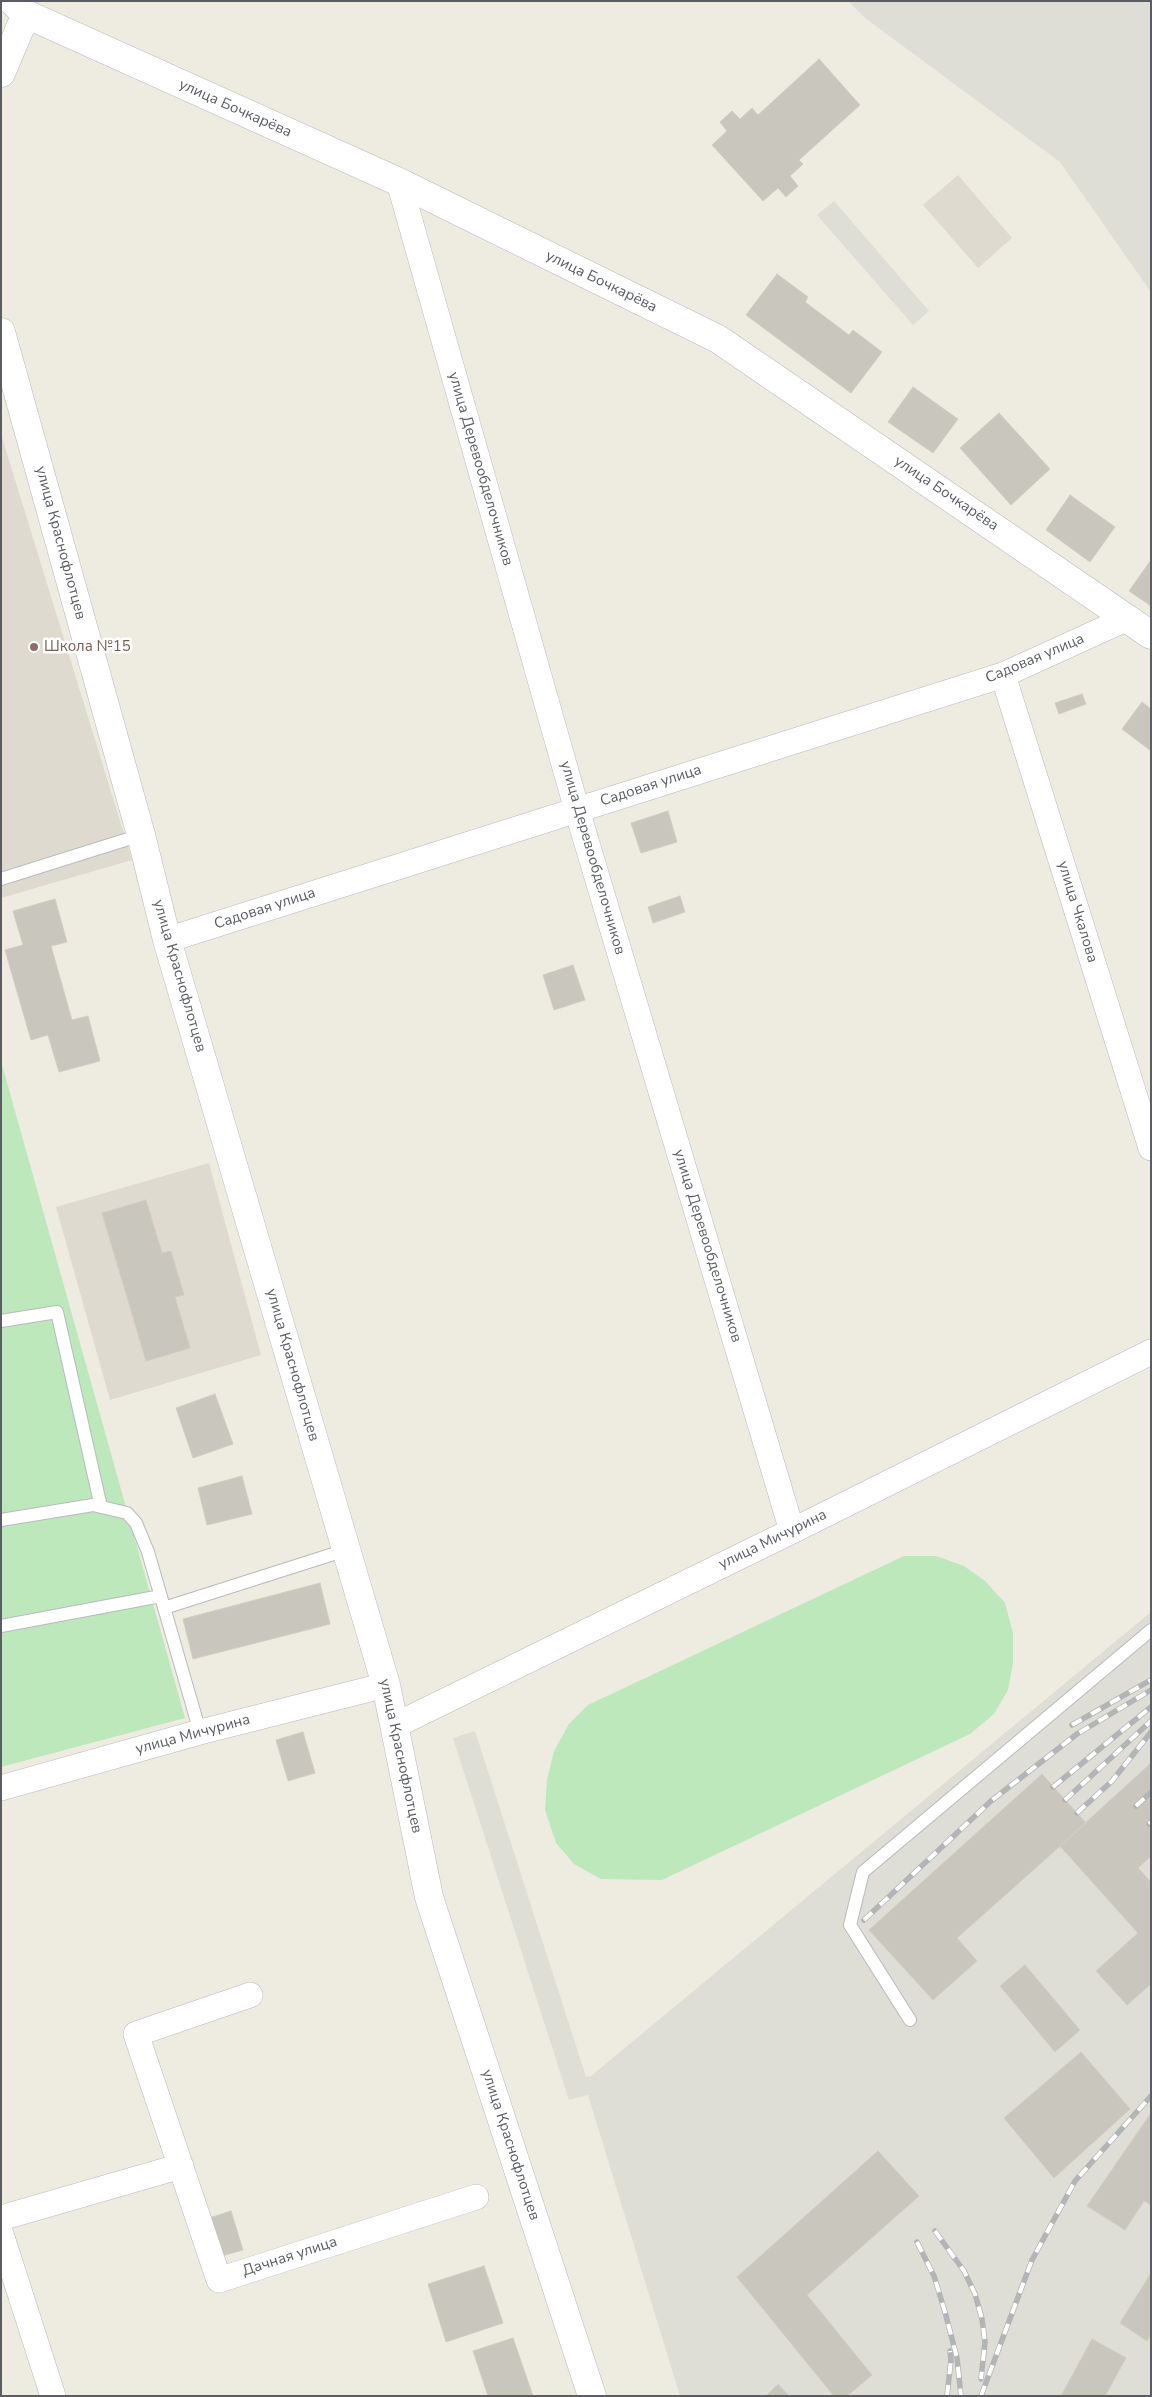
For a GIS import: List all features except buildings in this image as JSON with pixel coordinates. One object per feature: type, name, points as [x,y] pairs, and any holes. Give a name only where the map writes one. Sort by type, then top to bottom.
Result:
[{"type":"street","points":[[1,73],[7,45],[19,8]]},
{"type":"street","name":"улица Бочкарёва","points":[[19,8],[399,182],[718,340],[1151,635]]},
{"type":"street","name":"улица Деревообделочников","points":[[399,182],[577,810],[792,1531]]},
{"type":"street","name":"улица Краснофлотцев","points":[[1,332],[141,835],[167,940],[386,1685],[429,1897],[591,2395]]},
{"type":"street","name":"Садовая улица","points":[[167,940],[1003,675],[1128,618]]},
{"type":"street","name":"улица Чкалова","points":[[1003,675],[1151,1148]]},
{"type":"street","name":"улица Мичурина","points":[[394,1726],[1151,1352]]},
{"type":"street","name":"улица Мичурина","points":[[1,1788],[200,1732],[386,1685]]},
{"type":"street","name":"Дачная улица","points":[[250,1995],[136,2034],[219,2280],[476,2197]]},
{"type":"street","points":[[1,2218],[181,2166]]},
{"type":"street","points":[[1,2234],[53,2396]]},
{"type":"lane","points":[[1,879],[141,835]]},
{"type":"lane","points":[[1,1321],[58,1312],[101,1507]]},
{"type":"lane","points":[[1,1520],[93,1505],[127,1513],[136,1523],[148,1552],[200,1732]]},
{"type":"lane","points":[[1,1626],[162,1602],[346,1550]]},
{"type":"lane","points":[[910,2020],[850,1926],[863,1872],[1151,1630]]},
{"type":"shaded area","points":[[848,1],[1151,1],[1151,292],[1060,162],[865,18]]},
{"type":"shaded area","points":[[958,175],[1012,238],[978,268],[923,205]]},
{"type":"shaded area","points":[[834,201],[929,311],[913,325],[817,215]]},
{"type":"shaded area","name":"Школа №15","points":[[1,434],[132,860],[1,898]]},
{"type":"shaded area","points":[[209,1163],[261,1355],[110,1400],[56,1207]]},
{"type":"shaded area","points":[[1151,1612],[1151,2396],[680,2396],[588,2095],[569,2100],[453,1738],[475,1731],[586,2077],[591,2076]]},
{"type":"green space","points":[[1,1061],[185,1718],[1,1767]]},
{"type":"green space","points":[[904,1556],[936,1556],[964,1566],[985,1581],[1005,1603],[1013,1633],[1013,1663],[1008,1690],[994,1714],[970,1734],[662,1880],[601,1879],[574,1864],[556,1843],[545,1810],[547,1780],[554,1751],[569,1724],[588,1705]]},
{"type":"railway","points":[[1072,1725],[1151,1680]]},
{"type":"railway","points":[[864,1920],[991,1801],[1077,1734],[1151,1690]]},
{"type":"railway","points":[[1053,1787],[1151,1707]]},
{"type":"railway","points":[[1065,1800],[1151,1721]]},
{"type":"railway","points":[[1077,1813],[1112,1781],[1151,1732]]},
{"type":"railway","points":[[1136,1806],[1151,1792]]},
{"type":"railway","points":[[981,2396],[1032,2260],[1075,2181],[1151,2096]]},
{"type":"railway","points":[[935,2231],[964,2271],[975,2294],[982,2319],[985,2342],[981,2379]]},
{"type":"railway","points":[[917,2242],[934,2276],[945,2312],[957,2358],[961,2396]]},
{"type":"railway","points":[[947,2396],[951,2360],[950,2351]]},
{"type":"place","name":"Школа №15","points":[[34,647]]}]
